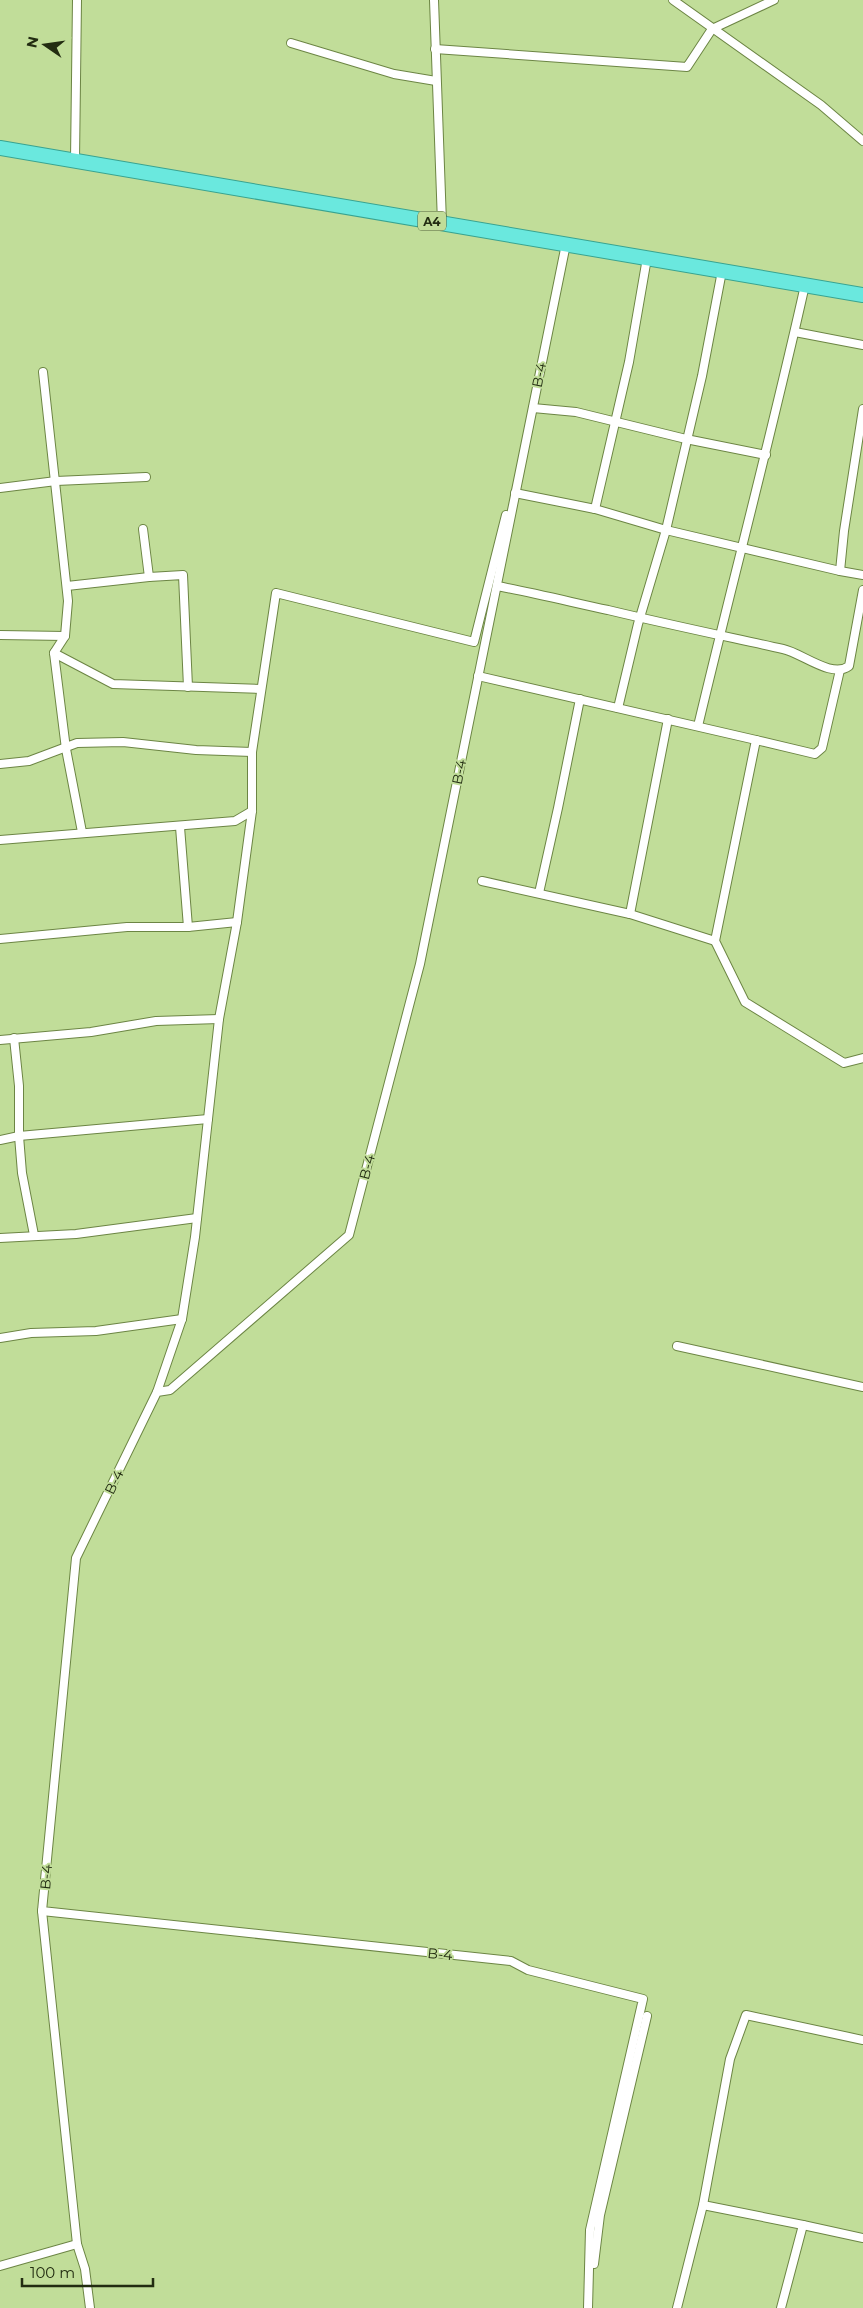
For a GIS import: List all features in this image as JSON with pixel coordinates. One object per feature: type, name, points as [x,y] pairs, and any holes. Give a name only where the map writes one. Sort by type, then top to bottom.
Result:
[{"type":"highway","name":"A4","points":[[0,148],[863,295]]},
{"type":"street","points":[[75,160],[77,0]]},
{"type":"street","points":[[434,0],[442,223]]},
{"type":"street","points":[[673,0],[820,105],[863,141]]},
{"type":"street","points":[[435,49],[687,67],[712,29],[774,0]]},
{"type":"street","points":[[291,43],[394,74],[436,81]]},
{"type":"street","name":"B-4","points":[[566,244],[420,964],[349,1235],[170,1390],[157,1392],[76,1558],[42,1911],[511,1961],[528,1970],[643,1998],[590,2230],[588,2308]]},
{"type":"street","points":[[595,509],[629,362],[647,258]]},
{"type":"street","points":[[618,708],[640,617],[666,530],[702,376],[722,271]]},
{"type":"street","points":[[698,726],[740,546],[766,455],[805,285]]},
{"type":"street","points":[[795,332],[863,345]]},
{"type":"street","points":[[43,372],[68,601],[65,636],[54,653],[66,749],[82,832]]},
{"type":"street","points":[[533,408],[576,412],[686,439],[766,455]]},
{"type":"street","points":[[840,571],[844,531],[863,408]]},
{"type":"street","points":[[157,1392],[182,1318],[197,1218],[219,1019],[236,922],[252,811],[252,752],[276,593],[474,642],[531,416]]},
{"type":"street","points":[[0,488],[56,481],[146,477]]},
{"type":"street","points":[[516,494],[595,509],[666,530],[840,571],[863,574]]},
{"type":"street","points":[[143,529],[149,577]]},
{"type":"street","points":[[67,586],[183,575],[188,688]]},
{"type":"street","points":[[496,586],[541,594],[786,650],[835,671],[849,666],[863,590]]},
{"type":"street","points":[[0,635],[65,636]]},
{"type":"street","points":[[854,644],[863,647]]},
{"type":"street","points":[[54,653],[113,684],[261,689]]},
{"type":"street","points":[[478,676],[815,754],[822,748],[840,670]]},
{"type":"street","points":[[539,893],[580,699]]},
{"type":"street","points":[[630,914],[668,719]]},
{"type":"street","points":[[756,740],[715,941],[745,1002],[844,1063],[863,1058]]},
{"type":"street","points":[[0,764],[29,761],[77,744],[123,742],[196,750],[252,752]]},
{"type":"street","points":[[0,840],[82,832],[180,827],[235,821],[252,811]]},
{"type":"street","points":[[180,827],[188,927]]},
{"type":"street","points":[[482,881],[630,914],[715,941]]},
{"type":"street","points":[[0,939],[127,926],[188,927],[236,922]]},
{"type":"street","points":[[0,1040],[91,1032],[156,1021],[219,1019]]},
{"type":"street","points":[[14,1038],[19,1086],[19,1136],[22,1172],[34,1235]]},
{"type":"street","points":[[0,1140],[19,1136],[208,1119]]},
{"type":"street","points":[[0,1238],[76,1234],[197,1218]]},
{"type":"street","points":[[0,1338],[31,1333],[96,1331],[182,1318]]},
{"type":"street","points":[[677,1346],[863,1387]]},
{"type":"street","points":[[42,1911],[77,2244],[85,2269],[90,2308]]},
{"type":"street","points":[[677,2308],[703,2204],[730,2059],[746,2015],[860,2039]]},
{"type":"street","points":[[588,2308],[600,2216],[647,2016]]},
{"type":"street","points":[[703,2204],[863,2238]]},
{"type":"street","points":[[781,2308],[803,2225]]},
{"type":"street","points":[[0,2266],[77,2244]]}]
